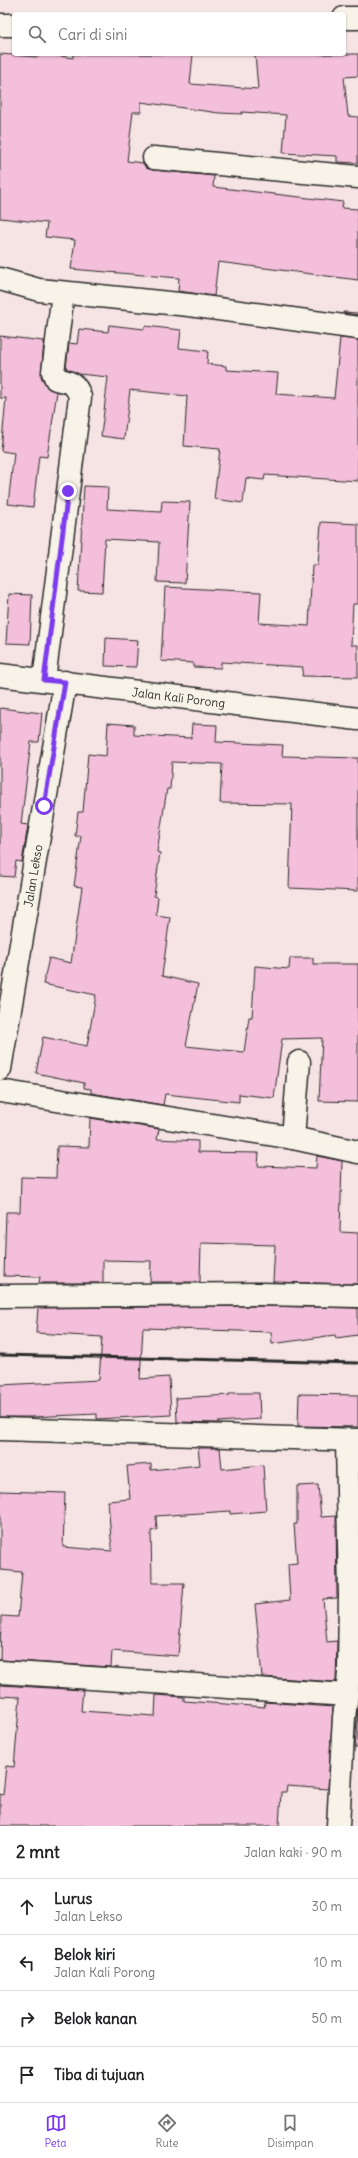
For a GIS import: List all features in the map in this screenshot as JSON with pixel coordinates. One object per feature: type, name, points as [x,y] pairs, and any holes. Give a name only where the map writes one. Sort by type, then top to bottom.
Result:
[{"type":"street","points":[[346,18],[358,18]]},
{"type":"street","points":[[0,25],[12,25]]},
{"type":"street","points":[[154,158],[358,177]]},
{"type":"street","points":[[0,279],[39,290],[188,305],[358,328]]},
{"type":"street","name":"Jalan Lekso","points":[[0,1069],[54,681],[80,397],[77,388],[73,383],[56,379],[53,372],[63,292]]},
{"type":"street","name":"Jalan Kali Porong","points":[[0,675],[358,719]]},
{"type":"street","points":[[293,1138],[299,1062]]},
{"type":"street","points":[[0,1091],[293,1138],[358,1152]]},
{"type":"street","points":[[0,1296],[260,1294],[358,1296]]},
{"type":"street","points":[[0,1430],[352,1440],[349,1673],[344,1717],[338,1826]]},
{"type":"street","points":[[0,1672],[347,1695]]},
{"type":"building","points":[[0,54],[12,56],[60,56],[73,58],[73,56],[193,56],[190,84],[258,89],[255,56],[346,56],[346,54],[358,54],[358,76],[344,77],[348,116],[358,117],[358,163],[337,162],[337,156],[283,153],[286,115],[242,112],[242,114],[219,113],[141,102],[141,112],[133,112],[127,161],[143,163],[146,168],[153,170],[214,176],[213,187],[343,202],[342,208],[358,209],[358,280],[218,262],[214,296],[178,291],[179,278],[71,269],[75,240],[45,237],[47,223],[0,218]]},
{"type":"building","points":[[343,313],[358,313],[358,315]]},
{"type":"building","points":[[109,325],[144,329],[145,326],[181,330],[179,348],[208,351],[207,364],[226,366],[226,370],[278,373],[276,394],[334,398],[340,338],[358,340],[358,481],[265,475],[264,480],[246,478],[243,503],[214,499],[220,449],[184,446],[187,396],[130,390],[124,439],[101,436],[108,377],[79,374],[66,368],[69,343],[77,344],[79,329],[108,332]]},
{"type":"building","points":[[0,336],[44,341],[41,377],[48,388],[57,392],[47,457],[39,456],[33,507],[8,504],[14,453],[1,451],[6,398],[0,398]]},
{"type":"building","points":[[84,486],[108,487],[107,509],[161,512],[162,501],[190,502],[185,583],[157,582],[159,542],[105,539],[102,592],[78,591]]},
{"type":"building","points":[[321,522],[358,524],[358,604],[353,604],[351,645],[358,645],[358,677],[302,676],[303,667],[221,662],[221,668],[193,667],[193,663],[161,661],[165,587],[261,592],[259,623],[309,626],[312,565],[318,565]]},
{"type":"building","points":[[9,594],[32,595],[30,644],[6,643]]},
{"type":"building","points":[[106,638],[138,640],[136,667],[105,666]]},
{"type":"building","points":[[0,708],[42,713],[39,742],[31,742],[21,824],[28,825],[22,862],[16,861],[14,877],[0,876]]},
{"type":"building","points":[[108,723],[134,725],[134,735],[191,738],[192,724],[217,725],[216,742],[283,745],[282,756],[358,758],[358,891],[289,888],[292,804],[220,803],[222,764],[172,762],[170,789],[167,789],[157,852],[160,853],[154,896],[158,897],[156,915],[170,917],[162,976],[198,984],[186,1046],[244,1052],[249,1017],[252,1017],[255,966],[289,969],[290,958],[313,958],[313,964],[358,964],[358,1102],[319,1101],[322,1038],[282,1039],[274,1098],[239,1094],[239,1102],[165,1094],[163,1105],[91,1093],[91,1089],[84,1088],[84,1083],[36,1073],[43,1037],[87,1046],[96,995],[43,984],[49,958],[71,963],[82,887],[74,886],[81,836],[75,836],[78,812],[83,812],[88,754],[106,756]]},
{"type":"building","points":[[90,1118],[159,1129],[157,1139],[198,1141],[198,1152],[259,1153],[258,1166],[316,1168],[317,1156],[342,1161],[340,1232],[358,1233],[358,1284],[273,1282],[275,1245],[201,1243],[200,1282],[150,1282],[151,1261],[103,1260],[103,1283],[39,1283],[40,1277],[4,1276],[6,1212],[20,1212],[21,1177],[56,1178],[57,1146],[89,1147]]},
{"type":"building","points":[[260,1306],[358,1308],[358,1335],[336,1338],[335,1335],[272,1344],[271,1332],[143,1328],[140,1379],[169,1377],[171,1415],[97,1419],[97,1414],[0,1417],[0,1385],[99,1380],[102,1337],[36,1333],[38,1308]]},
{"type":"building","points":[[230,1393],[259,1393],[260,1419],[218,1423],[177,1422],[176,1398],[230,1395]]},
{"type":"building","points":[[299,1394],[358,1395],[358,1427],[298,1426]]},
{"type":"building","points":[[198,1448],[220,1448],[222,1469],[263,1465],[266,1511],[230,1514],[230,1511],[156,1516],[157,1530],[151,1531],[152,1583],[184,1583],[178,1656],[112,1651],[111,1667],[0,1660],[1,1616],[18,1617],[22,1572],[0,1570],[0,1491],[65,1493],[63,1547],[112,1551],[108,1501],[130,1499],[127,1466],[151,1464],[151,1470],[200,1465]]},
{"type":"building","points":[[318,1485],[321,1517],[336,1516],[337,1598],[323,1599],[327,1642],[337,1641],[336,1682],[262,1677],[255,1604],[290,1600],[288,1564],[297,1563],[294,1524],[297,1524],[297,1486]]},
{"type":"building","points":[[0,1685],[83,1690],[81,1711],[155,1716],[156,1695],[184,1697],[184,1701],[265,1707],[264,1702],[333,1707],[328,1789],[287,1786],[286,1792],[281,1792],[279,1826],[0,1826],[0,1794],[3,1795],[6,1766],[14,1767],[20,1697],[0,1696]]},
{"type":"building","points":[[358,1707],[358,1748],[355,1748]]},
{"type":"railway","points":[[0,1355],[358,1363]]},
{"type":"route","points":[[44,806],[65,682],[44,680],[68,491]]}]
